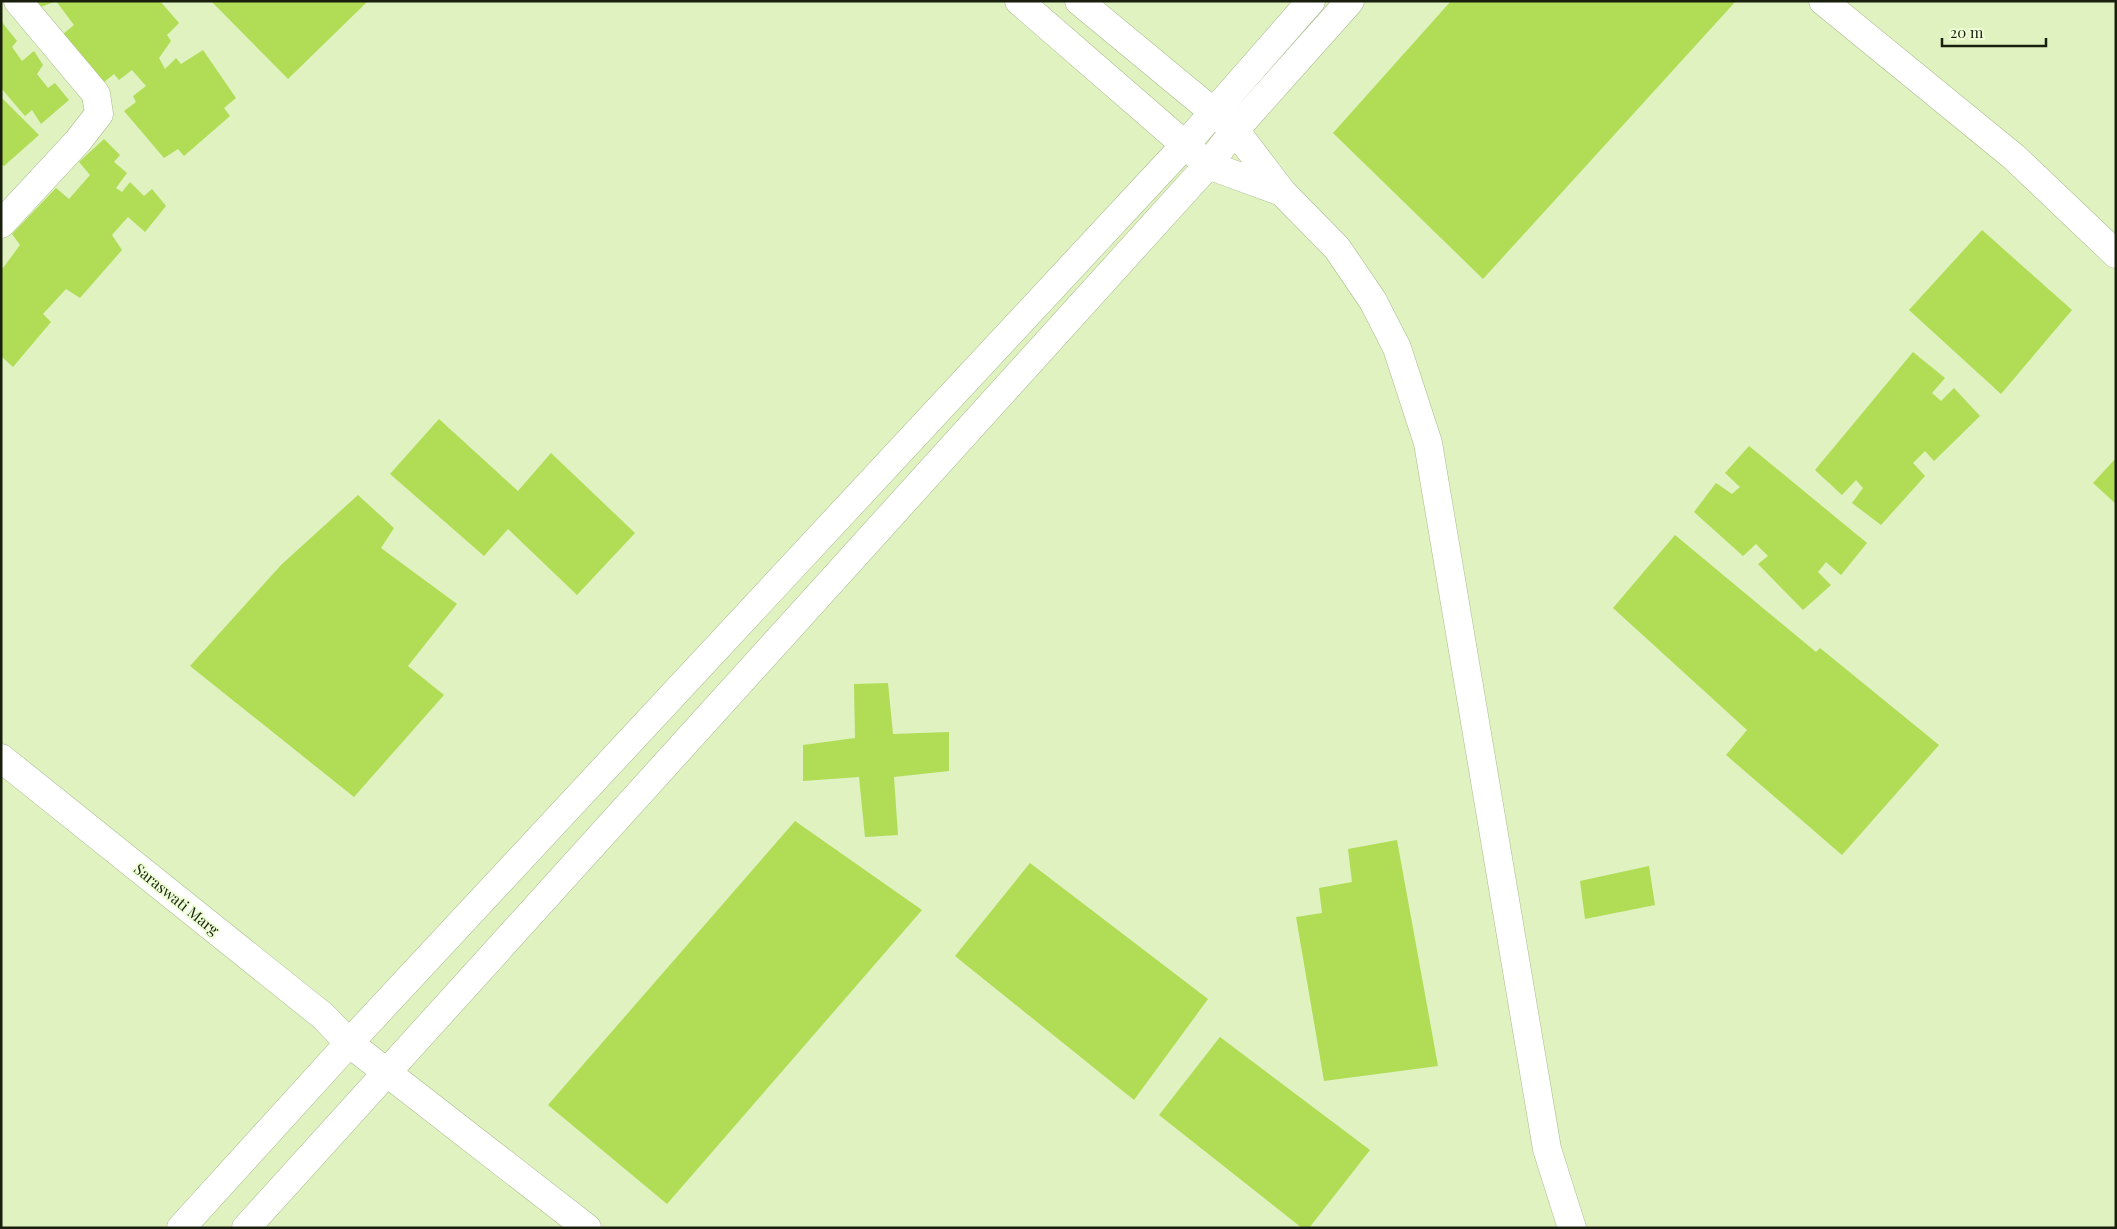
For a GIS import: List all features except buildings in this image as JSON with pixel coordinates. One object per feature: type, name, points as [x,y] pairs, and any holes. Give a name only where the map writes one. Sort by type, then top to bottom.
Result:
[{"type":"main road","points":[[1,224],[78,141],[99,114],[96,94],[18,1]]},
{"type":"main road","points":[[1019,1],[1208,165],[1282,192]]},
{"type":"main road","points":[[1079,1],[1235,130],[1282,192],[1337,248],[1373,301],[1396,348],[1428,443],[1547,1149],[1572,1228]]},
{"type":"main road","points":[[181,1228],[349,1044],[1184,146],[1311,1]]},
{"type":"main road","points":[[246,1228],[1208,165],[1235,130],[1350,1]]},
{"type":"main road","points":[[1823,1],[2014,157],[2116,254]]},
{"type":"main road","name":"Saraswati Marg","points":[[1,758],[305,1002],[349,1044],[587,1228]]}]
